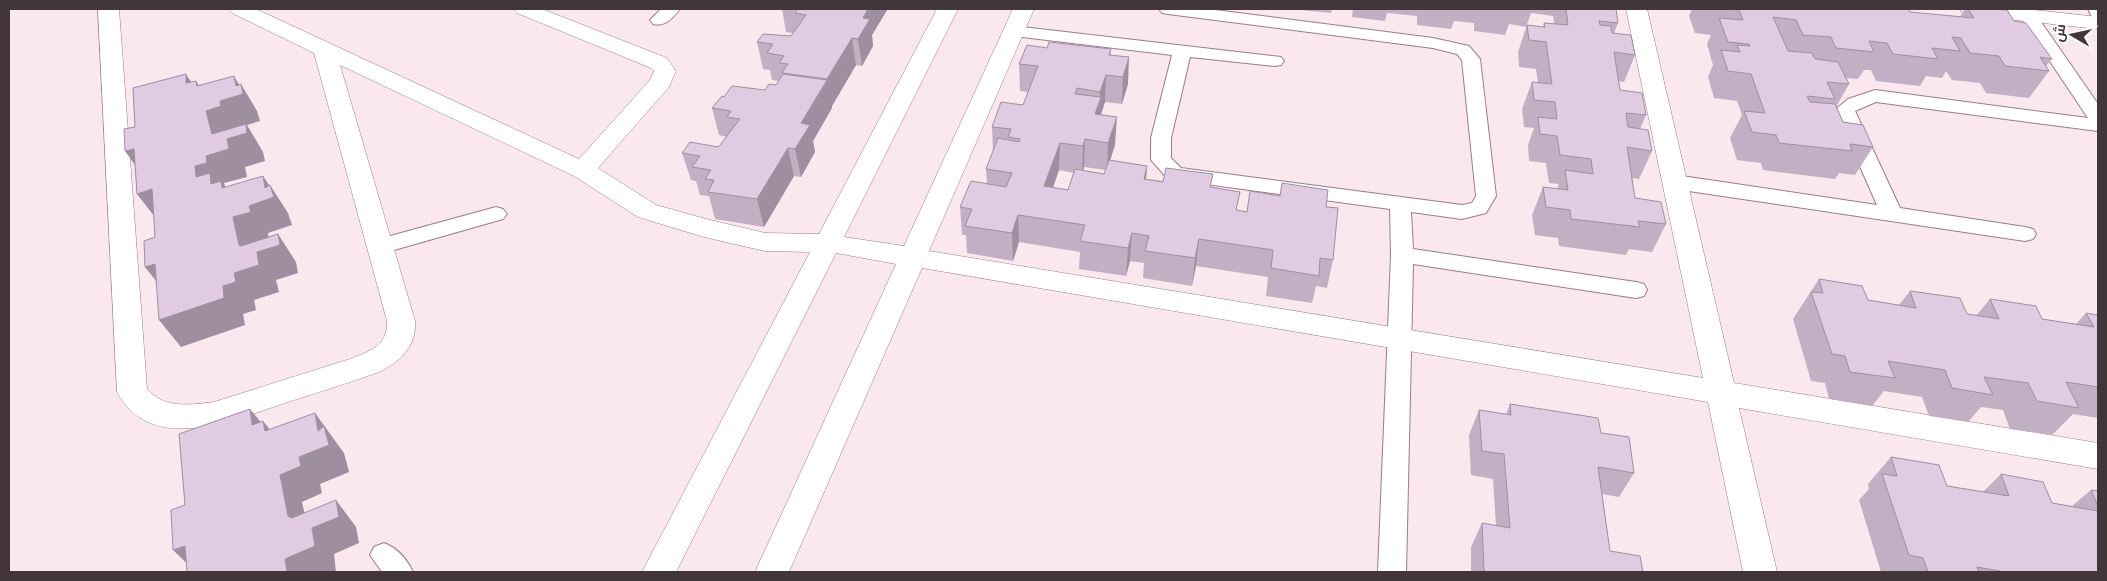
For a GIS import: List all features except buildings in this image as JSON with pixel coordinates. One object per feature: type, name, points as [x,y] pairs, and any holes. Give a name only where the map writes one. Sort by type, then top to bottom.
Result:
[{"type":"street","points":[[106,9],[132,392],[140,404],[153,411],[170,416],[192,417],[214,414],[376,362],[390,352],[400,341],[403,330],[324,48]]},
{"type":"street","points":[[239,9],[583,170],[647,211],[704,228],[765,242],[828,243],[2098,456]]},
{"type":"street","points":[[524,9],[659,63],[666,71],[661,82],[583,170]]},
{"type":"street","points":[[659,572],[948,9]]},
{"type":"street","points":[[1637,9],[1760,572]]},
{"type":"street","points":[[1970,9],[2026,12],[2098,23]]},
{"type":"street","points":[[772,572],[1019,20]]},
{"type":"lane","points":[[1168,9],[1433,43],[1463,50],[1471,59],[1486,196],[1479,208],[1462,212],[1175,174],[1161,160],[1161,138],[1182,50]]},
{"type":"lane","points":[[2026,12],[2098,118]]},
{"type":"lane","points":[[1019,20],[1182,50],[1276,61]]},
{"type":"lane","points":[[1892,214],[1844,110],[1849,105],[1876,96],[2098,125]]},
{"type":"lane","points":[[1675,182],[2025,234]]},
{"type":"lane","points":[[1392,572],[1402,255],[1400,204]]},
{"type":"lane","points":[[380,246],[496,214]]},
{"type":"lane","points":[[1402,255],[1636,290]]}]
